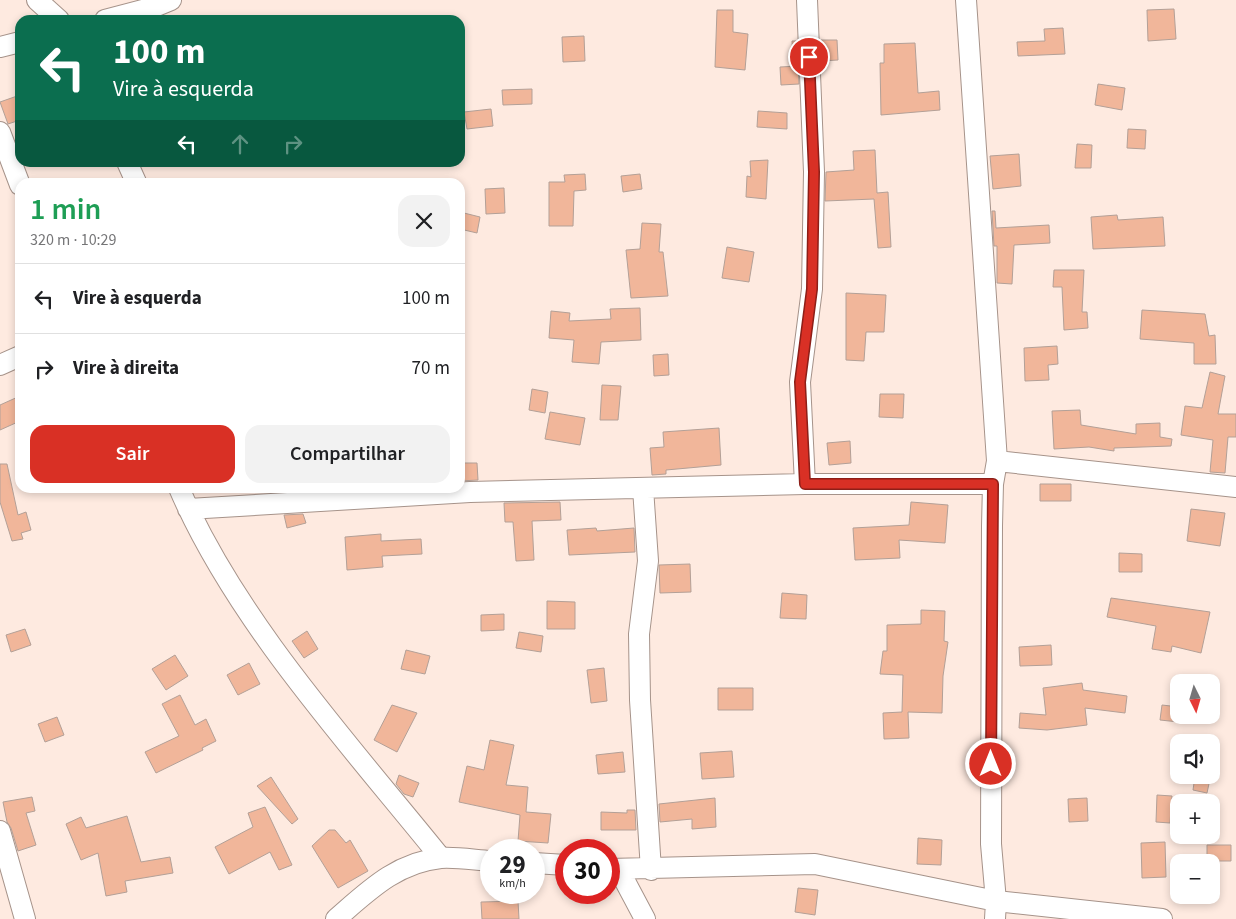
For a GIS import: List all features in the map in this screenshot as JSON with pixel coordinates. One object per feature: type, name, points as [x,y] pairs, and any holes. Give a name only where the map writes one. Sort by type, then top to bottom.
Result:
[{"type":"street","points":[[37,0],[54,15]]},
{"type":"street","points":[[124,15],[154,7],[171,0]]},
{"type":"street","points":[[805,484],[800,382],[812,289],[814,172],[807,0]]},
{"type":"street","points":[[966,0],[997,462],[993,484],[991,844],[996,910]]},
{"type":"street","points":[[0,46],[15,43]]},
{"type":"street","points":[[0,132],[17,178]]},
{"type":"street","points":[[0,365],[15,358]]},
{"type":"street","points":[[997,462],[1117,472],[1236,487]]},
{"type":"street","points":[[465,492],[805,484],[993,484]]},
{"type":"street","points":[[643,488],[648,561],[639,634],[640,700],[651,870]]},
{"type":"street","points":[[181,493],[216,561],[285,664],[441,858]]},
{"type":"street","points":[[188,509],[453,493]]},
{"type":"street","points":[[0,831],[25,919]]},
{"type":"street","points":[[336,919],[380,880],[410,865],[441,858],[480,860]]},
{"type":"street","points":[[620,870],[815,864],[996,910],[1162,919]]},
{"type":"street","points":[[620,879],[646,919]]},
{"type":"building","points":[[1174,9],[1176,39],[1148,41],[1147,10]]},
{"type":"building","points":[[717,10],[733,10],[733,32],[748,34],[745,70],[715,67]]},
{"type":"building","points":[[1063,28],[1065,54],[1018,56],[1017,42],[1045,41],[1044,29]]},
{"type":"building","points":[[584,36],[585,61],[563,62],[562,37]]},
{"type":"building","points":[[821,40],[837,40],[838,60],[821,61]]},
{"type":"building","points":[[792,41],[797,41],[798,62],[793,63]]},
{"type":"building","points":[[915,43],[918,93],[939,91],[940,110],[881,115],[880,63],[884,63],[884,44]]},
{"type":"building","points":[[798,66],[799,84],[781,85],[780,67]]},
{"type":"building","points":[[1098,84],[1125,88],[1122,110],[1095,105]]},
{"type":"building","points":[[532,89],[532,104],[503,105],[502,90]]},
{"type":"building","points":[[15,97],[15,122],[8,124],[0,102]]},
{"type":"building","points":[[491,109],[493,126],[467,129],[465,112]]},
{"type":"building","points":[[758,111],[787,113],[787,129],[757,127]]},
{"type":"building","points":[[1128,129],[1146,130],[1145,149],[1127,148]]},
{"type":"building","points":[[1077,144],[1092,145],[1091,168],[1075,168]]},
{"type":"building","points":[[875,150],[877,193],[888,192],[891,247],[878,248],[874,199],[825,201],[826,172],[854,170],[853,151]]},
{"type":"building","points":[[1019,154],[1021,186],[993,189],[990,156]]},
{"type":"building","points":[[768,160],[766,199],[746,197],[747,176],[751,177],[750,161]]},
{"type":"building","points":[[585,174],[586,190],[574,191],[573,226],[549,226],[549,182],[565,182],[564,175]]},
{"type":"building","points":[[640,174],[642,189],[623,192],[621,176]]},
{"type":"building","points":[[504,188],[505,213],[486,214],[485,189]]},
{"type":"building","points":[[992,211],[995,211],[996,228],[1049,225],[1050,243],[1014,245],[1012,284],[997,283],[997,246],[994,246]]},
{"type":"building","points":[[465,213],[480,217],[477,233],[465,230]]},
{"type":"building","points":[[1117,215],[1118,220],[1163,217],[1165,246],[1093,249],[1091,217]]},
{"type":"building","points":[[642,223],[661,224],[659,252],[663,252],[668,296],[631,298],[626,250],[640,249]]},
{"type":"building","points":[[727,247],[754,252],[749,282],[722,278]]},
{"type":"building","points":[[1054,270],[1084,270],[1082,312],[1087,312],[1088,328],[1064,330],[1062,287],[1053,287]]},
{"type":"building","points":[[846,293],[886,295],[884,332],[866,332],[864,361],[846,360]]},
{"type":"building","points":[[640,308],[641,340],[601,342],[599,364],[572,362],[574,340],[549,338],[551,311],[570,313],[569,321],[611,319],[610,309]]},
{"type":"building","points":[[1142,310],[1205,314],[1209,336],[1215,335],[1216,364],[1194,364],[1194,343],[1140,339]]},
{"type":"building","points":[[1057,346],[1058,364],[1048,365],[1049,380],[1025,381],[1024,348]]},
{"type":"building","points":[[668,354],[669,375],[654,376],[653,355]]},
{"type":"building","points":[[1210,372],[1225,376],[1218,414],[1236,414],[1236,437],[1228,437],[1225,473],[1210,472],[1213,440],[1181,435],[1185,406],[1202,408]]},
{"type":"building","points":[[602,385],[621,386],[618,420],[600,420]]},
{"type":"building","points":[[532,389],[548,392],[545,413],[529,410]]},
{"type":"building","points":[[880,394],[904,394],[903,418],[879,417]]},
{"type":"building","points":[[15,398],[15,423],[0,430],[0,405]]},
{"type":"building","points":[[1080,410],[1081,425],[1136,434],[1136,424],[1160,423],[1160,437],[1172,439],[1171,446],[1114,448],[1114,451],[1089,447],[1054,449],[1052,411]]},
{"type":"building","points":[[550,412],[585,418],[580,445],[545,439]]},
{"type":"building","points":[[719,428],[721,465],[666,470],[666,474],[652,475],[650,448],[664,447],[663,432]]},
{"type":"building","points":[[850,441],[851,463],[829,465],[827,443]]},
{"type":"building","points":[[465,463],[477,463],[478,480],[465,481]]},
{"type":"building","points":[[0,464],[7,464],[18,515],[26,512],[31,530],[21,533],[23,539],[12,541],[0,502]]},
{"type":"building","points":[[1040,484],[1071,484],[1071,501],[1040,501]]},
{"type":"building","points":[[560,502],[561,520],[532,521],[534,560],[516,561],[513,522],[505,522],[504,503]]},
{"type":"building","points":[[911,502],[948,505],[945,543],[899,540],[900,558],[855,560],[853,528],[909,525]]},
{"type":"building","points":[[1191,509],[1225,513],[1220,546],[1187,541]]},
{"type":"building","points":[[303,514],[306,523],[287,528],[284,515]]},
{"type":"building","points":[[596,528],[597,531],[634,528],[635,552],[569,555],[567,530]]},
{"type":"building","points":[[381,534],[381,541],[421,539],[422,554],[382,556],[383,567],[347,570],[345,537]]},
{"type":"building","points":[[1119,553],[1142,554],[1142,572],[1119,572]]},
{"type":"building","points":[[690,564],[691,592],[660,593],[659,565]]},
{"type":"building","points":[[782,593],[807,595],[806,619],[780,618]]},
{"type":"building","points":[[1111,598],[1210,612],[1201,653],[1172,646],[1171,652],[1152,649],[1156,626],[1107,617]]},
{"type":"building","points":[[547,601],[575,602],[575,629],[547,629]]},
{"type":"building","points":[[921,610],[945,611],[944,641],[948,642],[943,676],[942,713],[908,712],[909,738],[884,739],[883,713],[902,712],[903,675],[880,674],[883,651],[887,651],[887,625],[921,624]]},
{"type":"building","points":[[504,614],[504,630],[481,631],[481,615]]},
{"type":"building","points":[[25,629],[31,645],[11,652],[6,635]]},
{"type":"building","points":[[307,631],[318,649],[304,658],[292,641]]},
{"type":"building","points":[[519,632],[543,636],[541,652],[516,648]]},
{"type":"building","points":[[1051,645],[1052,665],[1020,666],[1019,647]]},
{"type":"building","points":[[406,650],[430,656],[425,674],[401,669]]},
{"type":"building","points":[[175,655],[188,676],[166,690],[152,669]]},
{"type":"building","points":[[249,663],[260,684],[238,695],[227,675]]},
{"type":"building","points":[[604,668],[607,701],[591,703],[587,670]]},
{"type":"building","points":[[1082,683],[1083,690],[1127,696],[1125,713],[1085,708],[1087,725],[1047,730],[1019,728],[1020,713],[1046,715],[1043,688]]},
{"type":"building","points":[[718,688],[753,688],[753,710],[718,710]]},
{"type":"building","points":[[180,695],[195,725],[206,719],[216,741],[202,748],[203,750],[156,773],[145,752],[179,736],[162,704]]},
{"type":"building","points":[[392,705],[417,713],[397,752],[374,740]]},
{"type":"building","points":[[1162,705],[1170,706],[1170,721],[1160,720]]},
{"type":"building","points":[[57,717],[64,735],[45,742],[38,724]]},
{"type":"building","points":[[490,740],[514,745],[506,785],[528,787],[526,812],[551,814],[548,843],[545,843],[545,839],[518,839],[520,815],[459,802],[467,766],[484,770]]},
{"type":"building","points":[[732,751],[734,777],[702,779],[700,753]]},
{"type":"building","points":[[623,752],[625,772],[598,774],[596,755]]},
{"type":"building","points":[[399,775],[419,783],[413,797],[404,794],[396,784]]},
{"type":"building","points":[[271,777],[298,819],[292,824],[257,786]]},
{"type":"building","points":[[1194,784],[1209,784],[1207,793],[1193,790]]},
{"type":"building","points":[[1157,795],[1170,796],[1170,823],[1156,822]]},
{"type":"building","points":[[32,797],[35,811],[26,813],[36,845],[18,851],[11,828],[7,822],[3,802]]},
{"type":"building","points":[[715,798],[716,827],[692,829],[692,819],[660,822],[659,804]]},
{"type":"building","points":[[1087,798],[1088,821],[1069,822],[1068,799]]},
{"type":"building","points":[[265,807],[292,865],[279,870],[270,852],[229,874],[215,847],[253,827],[248,813]]},
{"type":"building","points":[[627,810],[635,810],[636,830],[601,830],[601,812],[627,813]]},
{"type":"building","points":[[127,816],[141,862],[170,857],[173,873],[125,881],[127,892],[106,896],[98,853],[81,860],[66,824],[81,817],[86,828]]},
{"type":"building","points":[[329,830],[335,830],[346,843],[350,840],[368,871],[338,888],[312,846]]},
{"type":"building","points":[[918,838],[942,840],[941,865],[917,864]]},
{"type":"building","points":[[1165,842],[1166,877],[1142,878],[1141,843]]},
{"type":"building","points":[[1207,845],[1231,845],[1231,861],[1220,861],[1220,854],[1207,854]]},
{"type":"building","points":[[798,888],[818,890],[815,915],[795,912]]},
{"type":"building","points":[[481,904],[518,904],[519,919],[482,919]]},
{"type":"route","points":[[809,57],[814,172],[812,289],[800,382],[805,484],[993,484],[991,764]]}]
